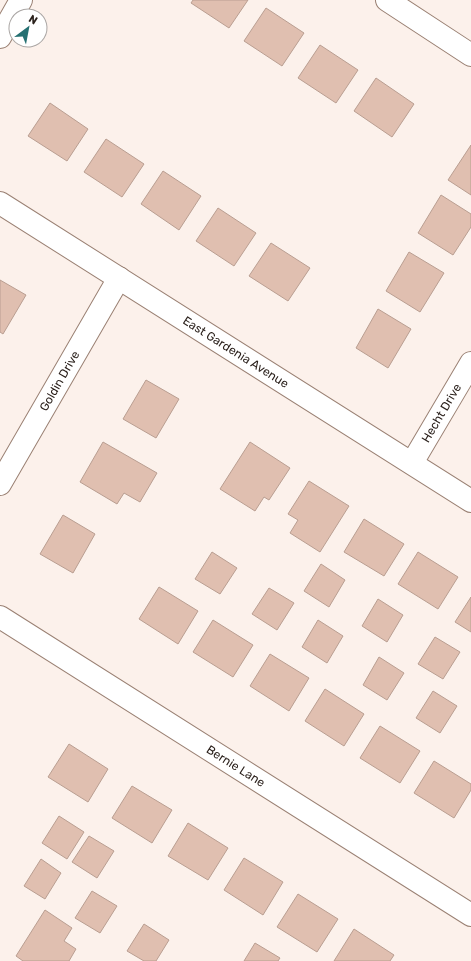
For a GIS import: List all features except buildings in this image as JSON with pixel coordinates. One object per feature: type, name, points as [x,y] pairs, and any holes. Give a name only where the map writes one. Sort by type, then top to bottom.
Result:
[{"type":"street","points":[[387,0],[471,55]]},
{"type":"street","points":[[0,37],[12,6]]},
{"type":"street","name":"East Gardenia Avenue","points":[[0,203],[471,501]]},
{"type":"street","name":"Goldin Drive","points":[[0,484],[119,278]]},
{"type":"street","name":"Hecht Drive","points":[[412,463],[471,363]]},
{"type":"street","name":"Bernie Lane","points":[[0,617],[471,915]]}]
